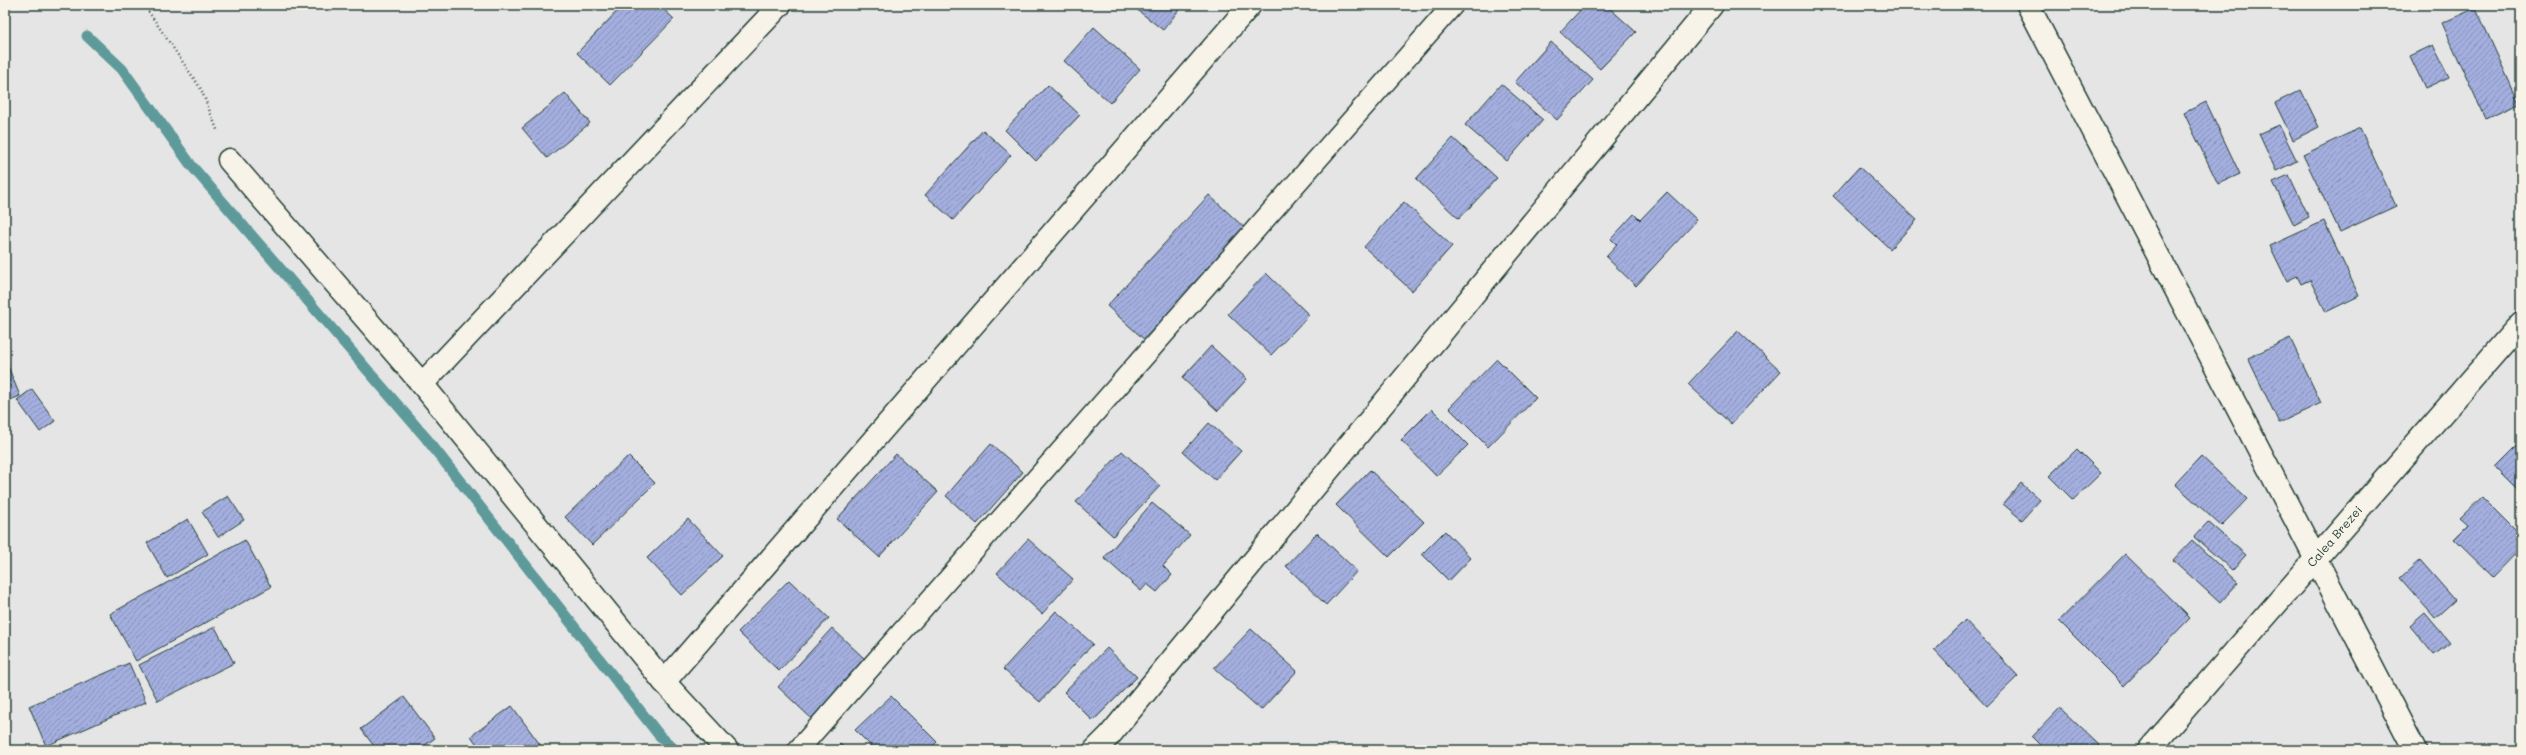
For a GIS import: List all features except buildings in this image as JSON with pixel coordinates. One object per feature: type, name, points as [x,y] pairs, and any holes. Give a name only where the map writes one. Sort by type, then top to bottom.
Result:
[{"type":"street","points":[[422,384],[780,5]]},
{"type":"street","points":[[664,682],[1250,5]]},
{"type":"street","points":[[1095,750],[1115,729],[1712,5]]},
{"type":"street","points":[[2028,5],[2314,560],[2415,750]]},
{"type":"street","points":[[228,160],[422,384],[664,682],[727,750]]},
{"type":"street","name":"Calea Brezei","points":[[2149,750],[2521,323]]},
{"type":"lane","points":[[798,750],[1453,5]]},
{"type":"path","points":[[144,5],[202,89],[228,160]]},
{"type":"waterway","points":[[87,36],[122,69],[191,165],[426,438],[659,735],[675,750]]}]
